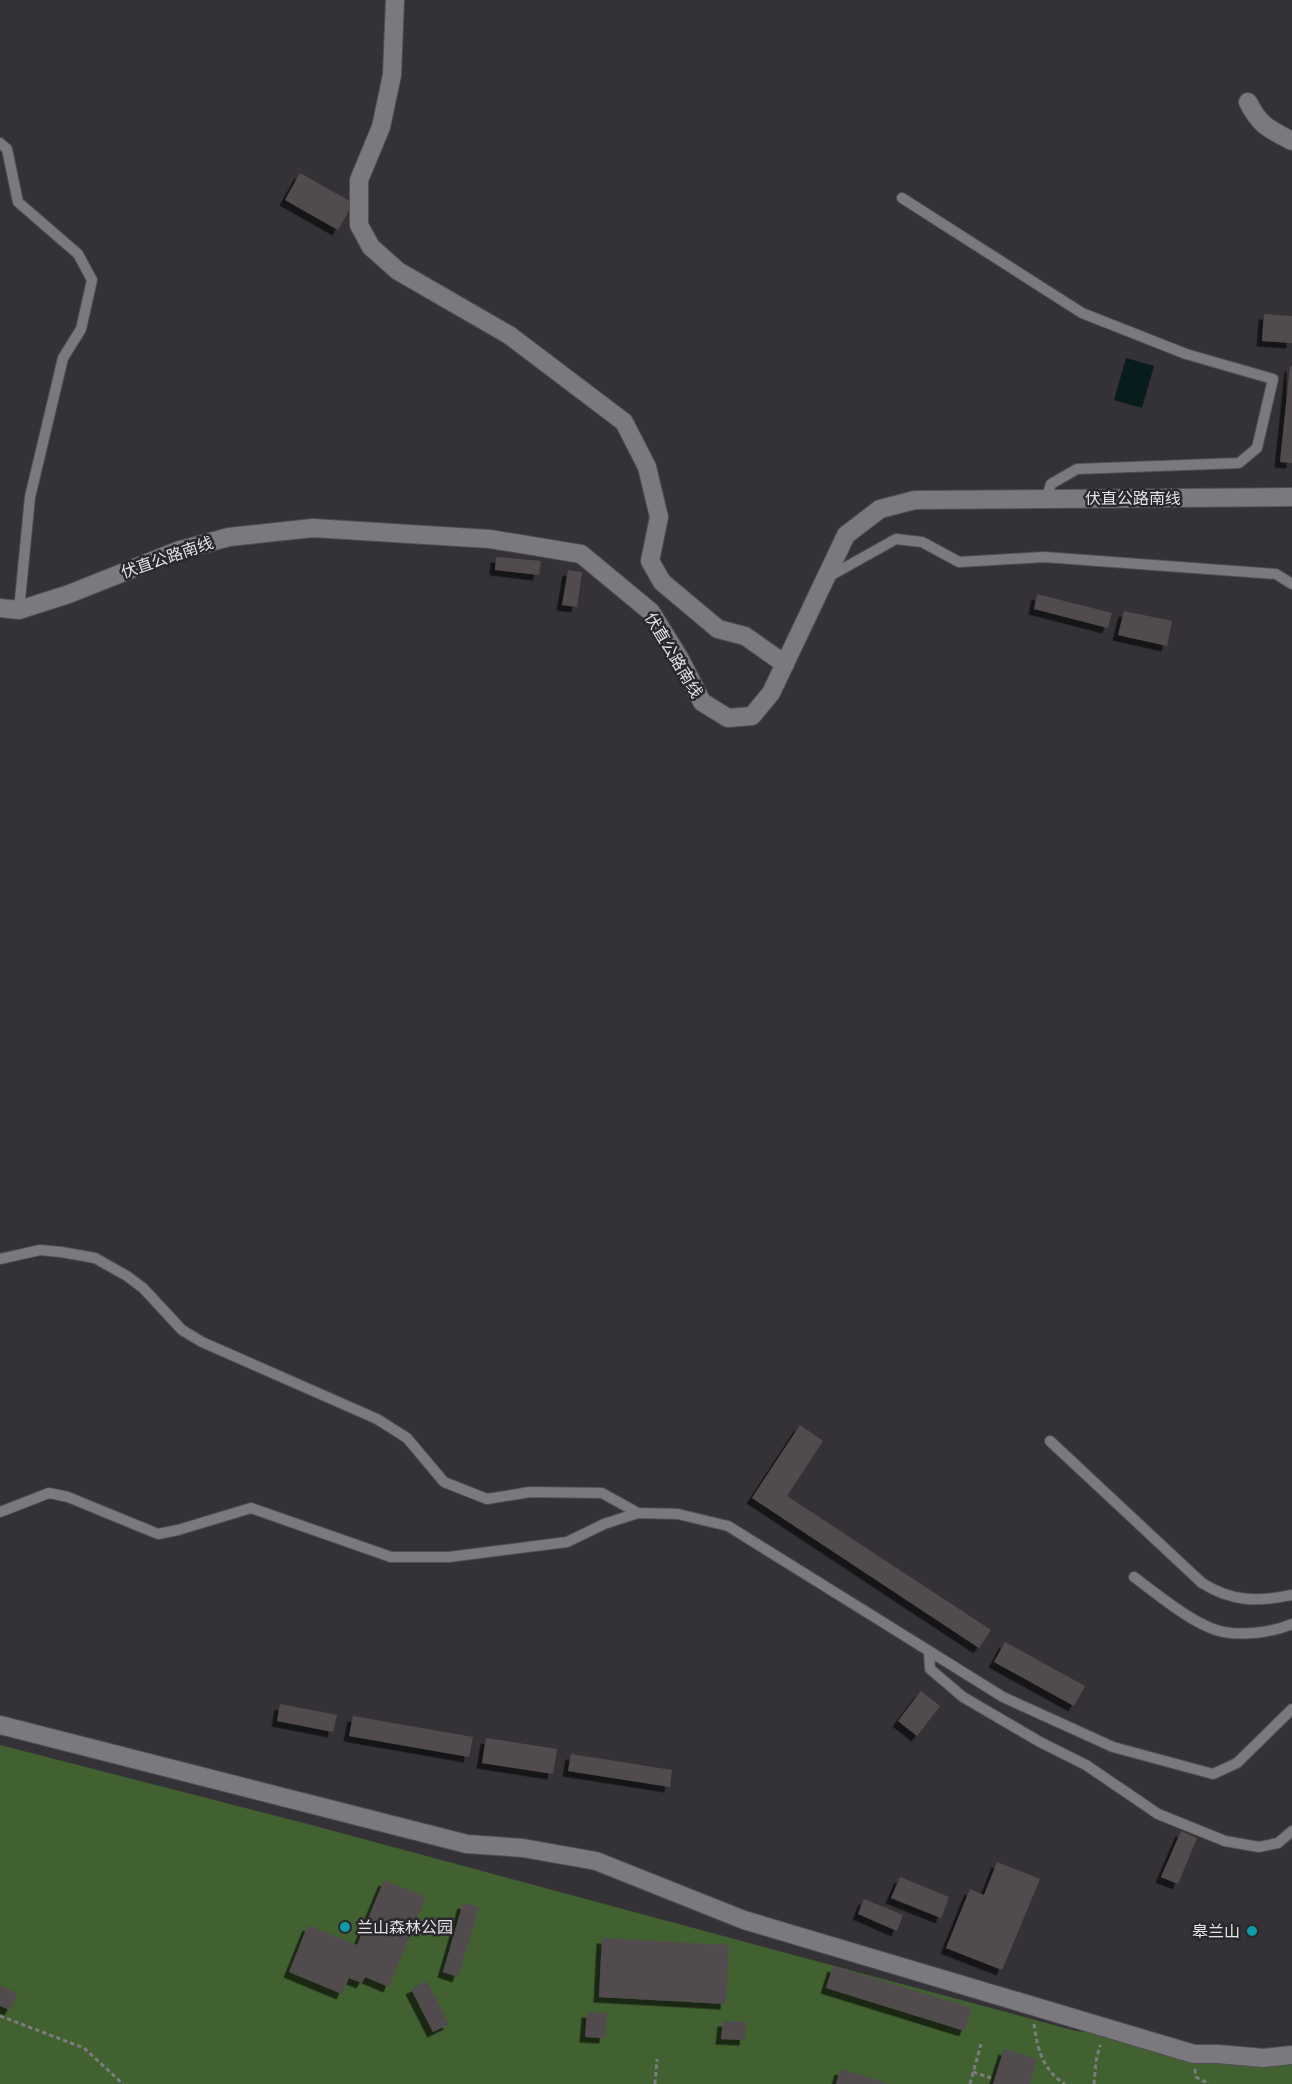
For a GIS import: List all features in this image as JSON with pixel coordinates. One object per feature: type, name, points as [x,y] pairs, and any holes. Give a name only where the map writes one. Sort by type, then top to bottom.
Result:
[{"type":"street","points":[[395,0],[392,75],[381,127],[359,180],[359,225],[371,247],[398,271],[509,334],[624,422],[647,467],[659,517],[650,561],[662,582],[718,629],[745,636],[785,664]]},
{"type":"street","points":[[1248,102],[1257,120],[1273,132],[1292,141]]},
{"type":"street","name":"伏直公路南线","points":[[0,608],[19,610],[69,594],[177,551],[229,537],[314,528],[490,539],[581,554],[651,612],[680,659],[702,702],[728,717],[752,716],[771,693],[846,536],[880,509],[915,500],[1292,497]]},
{"type":"street","points":[[0,1725],[467,1844],[523,1848],[596,1861],[744,1920],[1194,2054],[1263,2058],[1292,2055]]},
{"type":"lane","points":[[0,143],[7,149],[18,202],[78,254],[92,280],[81,329],[63,358],[30,497],[19,610]]},
{"type":"lane","points":[[903,198],[1082,314],[1186,354],[1273,379],[1257,448],[1239,464],[1077,469],[1051,484],[1047,499]]},
{"type":"lane","points":[[825,579],[896,539],[922,543],[959,562],[1056,558],[1276,574],[1292,584]]},
{"type":"lane","points":[[0,1259],[40,1250],[95,1258],[143,1288],[182,1330],[202,1342],[387,1425],[407,1438],[444,1482],[487,1499],[530,1492],[602,1493],[638,1513]]},
{"type":"lane","points":[[1050,1441],[1202,1583],[1217,1593],[1241,1599],[1268,1600],[1292,1595]]},
{"type":"lane","points":[[0,1512],[49,1493],[68,1497],[158,1533],[178,1530],[251,1508],[391,1557],[449,1557],[567,1542],[604,1524],[638,1513],[678,1514],[728,1526],[1003,1697],[1113,1747],[1213,1774],[1237,1763],[1292,1709]]},
{"type":"lane","points":[[1134,1577],[1180,1611],[1223,1632],[1252,1633],[1292,1624]]},
{"type":"lane","points":[[929,1652],[930,1669],[963,1697],[1040,1742],[1086,1765],[1158,1814],[1225,1841],[1259,1846],[1278,1843],[1292,1831]]},
{"type":"path","points":[[1031,2007],[1037,2045],[1047,2068],[1065,2084]]},
{"type":"path","points":[[0,2016],[84,2048],[123,2084]]},
{"type":"path","points":[[1094,2084],[1096,2061],[1105,2029]]},
{"type":"path","points":[[970,2084],[981,2044]]},
{"type":"path","points":[[655,2084],[657,2059]]},
{"type":"path","points":[[973,2072],[991,2078]]},
{"type":"green space","name":"兰山森林公园","points":[[0,1745],[304,1823],[1076,2031],[1292,2056],[1292,2084],[0,2084]]},
{"type":"shaded area","points":[[1126,358],[1154,366],[1142,408],[1114,400]]},
{"type":"building","points":[[300,173],[353,203],[338,230],[285,200]]},
{"type":"building","points":[[1264,314],[1292,316],[1292,343],[1262,341]]},
{"type":"building","points":[[1290,366],[1292,366],[1292,463],[1280,462]]},
{"type":"building","points":[[496,557],[541,561],[539,575],[495,570]]},
{"type":"building","points":[[568,570],[582,572],[577,607],[562,605]]},
{"type":"building","points":[[1037,594],[1112,613],[1108,628],[1034,609]]},
{"type":"building","points":[[1124,611],[1172,621],[1167,646],[1118,635]]},
{"type":"building","points":[[800,1425],[823,1441],[787,1496],[991,1630],[979,1648],[752,1498]]},
{"type":"building","points":[[1005,1642],[1085,1686],[1074,1706],[994,1662]]},
{"type":"building","points":[[921,1691],[940,1706],[917,1736],[898,1721]]},
{"type":"building","points":[[280,1704],[337,1715],[333,1732],[277,1721]]},
{"type":"building","points":[[353,1716],[473,1737],[469,1757],[349,1736]]},
{"type":"building","points":[[486,1738],[557,1749],[553,1774],[482,1763]]},
{"type":"building","points":[[571,1754],[672,1770],[670,1787],[568,1771]]},
{"type":"building","points":[[1181,1831],[1197,1838],[1178,1884],[1161,1877]]},
{"type":"building","points":[[997,1862],[1040,1879],[1002,1970],[946,1948],[970,1889],[984,1895]]},
{"type":"building","points":[[900,1877],[949,1897],[941,1918],[891,1898]]},
{"type":"building","points":[[384,1880],[426,1897],[389,1987],[365,1977],[362,1983],[349,1978],[342,1994],[289,1972],[308,1925],[357,1945]]},
{"type":"building","points":[[864,1899],[903,1915],[897,1931],[858,1914]]},
{"type":"building","points":[[463,1903],[479,1907],[458,1977],[443,1972]]},
{"type":"building","points":[[602,1938],[729,1945],[726,2004],[599,1997]]},
{"type":"building","points":[[833,1966],[972,2008],[965,2031],[826,1988]]},
{"type":"building","points":[[427,1981],[449,2024],[433,2032],[411,1989]]},
{"type":"building","points":[[0,1985],[18,1994],[10,2010],[0,2006]]},
{"type":"building","points":[[587,2012],[607,2013],[605,2038],[585,2037]]},
{"type":"building","points":[[723,2021],[746,2022],[745,2040],[721,2039]]},
{"type":"building","points":[[1004,2049],[1037,2059],[1030,2084],[993,2084]]},
{"type":"building","points":[[840,2069],[887,2083],[887,2084],[836,2084]]},
{"type":"place","name":"兰山森林公园","points":[[345,1927]]},
{"type":"place","name":"皋兰山","points":[[1252,1931]]}]
